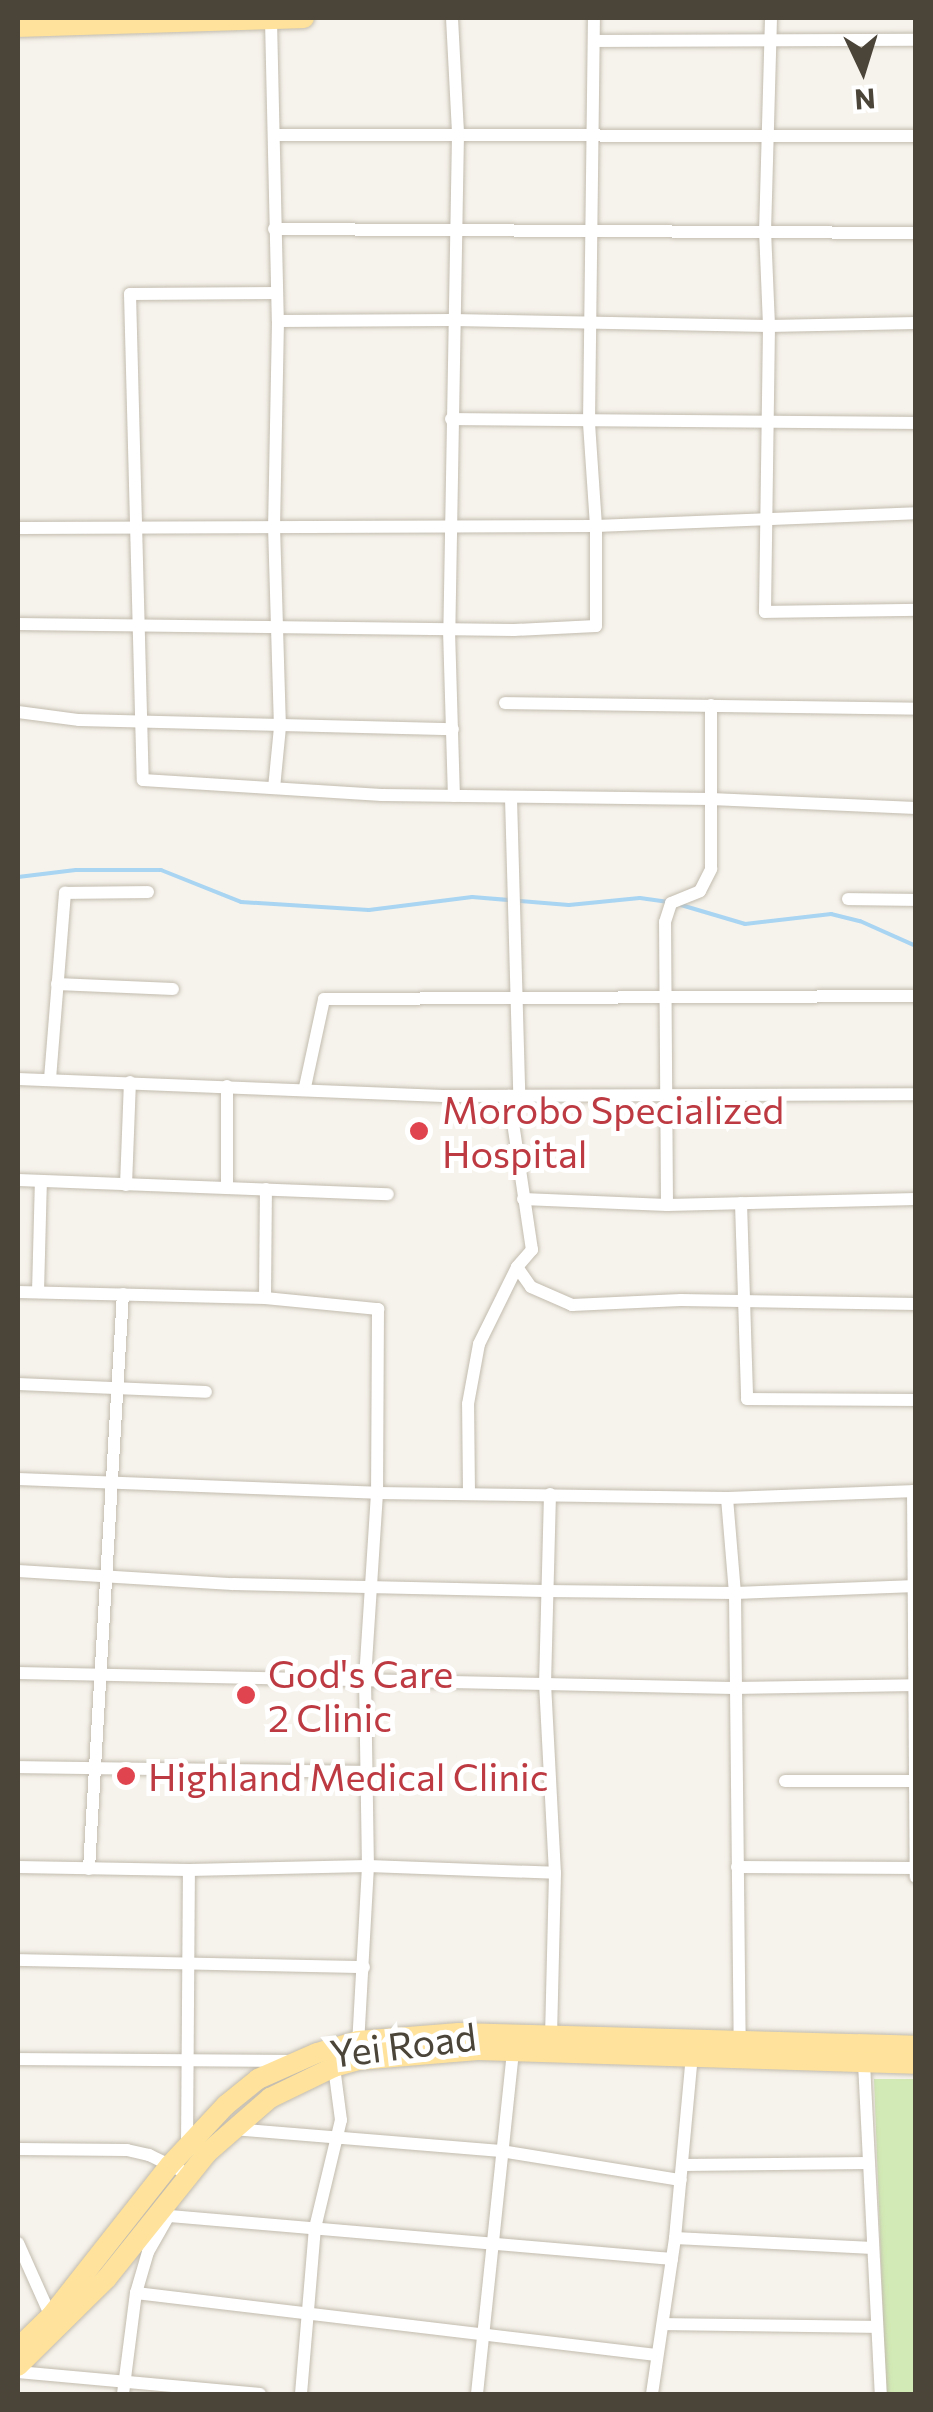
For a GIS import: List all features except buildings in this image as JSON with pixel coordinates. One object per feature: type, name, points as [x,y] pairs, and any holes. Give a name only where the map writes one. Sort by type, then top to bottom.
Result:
[{"type":"main road","points":[[18,27],[304,18]]},
{"type":"main road","name":"Yei Road","points":[[18,2348],[55,2323],[163,2216],[187,2147],[245,2087],[294,2061],[459,2032],[692,2056],[739,2049],[864,2063],[916,2064]]},
{"type":"main road","name":"Yei Road","points":[[18,2369],[179,2170],[270,2098],[334,2068],[358,2051],[513,2050],[551,2041],[739,2049],[916,2046]]},
{"type":"street","points":[[452,18],[458,134],[450,419],[449,630],[454,796]]},
{"type":"street","points":[[18,624],[449,630],[596,626],[596,526],[589,422],[594,18]]},
{"type":"street","points":[[771,18],[765,230],[769,326],[764,612],[916,610]]},
{"type":"street","points":[[270,20],[278,322],[274,526],[280,727],[274,788]]},
{"type":"street","points":[[594,41],[916,40]]},
{"type":"street","points":[[274,135],[916,136]]},
{"type":"street","points":[[274,228],[916,233]]},
{"type":"street","points":[[277,293],[130,294],[128,341],[138,527],[144,780],[454,796],[710,799],[916,808]]},
{"type":"street","points":[[278,322],[453,320],[769,326],[916,323]]},
{"type":"street","points":[[450,419],[916,423]]},
{"type":"street","points":[[18,528],[596,526],[916,513]]},
{"type":"street","points":[[505,702],[916,709]]},
{"type":"street","points":[[667,1205],[665,922],[671,903],[700,891],[710,869],[711,705]]},
{"type":"street","points":[[18,712],[280,727],[453,729]]},
{"type":"street","points":[[469,1492],[468,1404],[479,1344],[517,1268],[532,1250],[522,1200],[514,1095],[520,996],[511,798]]},
{"type":"street","points":[[50,1079],[64,893],[148,892]]},
{"type":"street","points":[[848,899],[916,900]]},
{"type":"street","points":[[57,984],[173,989]]},
{"type":"street","points":[[305,1087],[324,999],[916,996]]},
{"type":"street","points":[[18,1079],[514,1095],[916,1094]]},
{"type":"street","points":[[126,1185],[130,1082]]},
{"type":"street","points":[[227,1086],[227,1188]]},
{"type":"street","points":[[18,1180],[388,1194]]},
{"type":"street","points":[[38,1292],[41,1180]]},
{"type":"street","points":[[266,1189],[266,1298]]},
{"type":"street","points":[[522,1200],[667,1205],[916,1199]]},
{"type":"street","points":[[741,1203],[747,1399],[916,1400]]},
{"type":"street","points":[[517,1268],[531,1288],[572,1305],[636,1300],[916,1304]]},
{"type":"street","points":[[18,1292],[266,1298],[378,1309],[377,1492],[365,1678],[368,1866],[358,2051]]},
{"type":"street","points":[[90,1869],[122,1294]]},
{"type":"street","points":[[18,1384],[206,1392]]},
{"type":"street","points":[[18,1480],[728,1498],[914,1492],[916,1877]]},
{"type":"street","points":[[550,1494],[545,1683],[555,1873],[551,2041]]},
{"type":"street","points":[[728,1498],[735,1593],[739,2049]]},
{"type":"street","points":[[18,1570],[108,1577],[545,1591],[735,1593],[913,1585]]},
{"type":"street","points":[[18,1673],[102,1678],[365,1678],[734,1688],[914,1685]]},
{"type":"street","points":[[18,1767],[367,1772]]},
{"type":"street","points":[[785,1781],[915,1781]]},
{"type":"street","points":[[18,1867],[189,1870],[368,1866],[555,1873]]},
{"type":"street","points":[[737,1867],[915,1868]]},
{"type":"street","points":[[187,2147],[192,1964],[189,1870]]},
{"type":"street","points":[[18,1960],[364,1967]]},
{"type":"street","points":[[477,2394],[513,2050]]},
{"type":"street","points":[[652,2394],[675,2238],[692,2056]]},
{"type":"street","points":[[18,2059],[294,2061]]},
{"type":"street","points":[[864,2063],[880,2394]]},
{"type":"street","points":[[301,2394],[315,2228],[338,2140],[334,2068]]},
{"type":"street","points":[[233,2129],[502,2151],[681,2180]]},
{"type":"street","points":[[18,2148],[126,2150],[179,2170]]},
{"type":"street","points":[[683,2165],[868,2163]]},
{"type":"street","points":[[123,2387],[136,2293],[163,2216],[672,2260]]},
{"type":"street","points":[[675,2238],[873,2248]]},
{"type":"street","points":[[18,2244],[55,2323]]},
{"type":"street","points":[[136,2293],[656,2355]]},
{"type":"street","points":[[664,2324],[877,2327]]},
{"type":"street","points":[[18,2369],[123,2387],[260,2394]]},
{"type":"green space","points":[[874,2079],[915,2079],[915,2394],[886,2394]]},
{"type":"waterway","points":[[18,877],[76,870],[161,870],[241,902],[369,910],[472,897],[569,905],[640,898],[667,902]]},
{"type":"waterway","points":[[681,905],[745,924],[831,914],[860,921],[916,946]]},
{"type":"place","name":"Morobo Specialized Hospital","points":[[419,1131]]},
{"type":"place","name":"God's Care 2 Clinic","points":[[246,1695]]},
{"type":"place","name":"Highland Medical Clinic","points":[[126,1776]]}]
